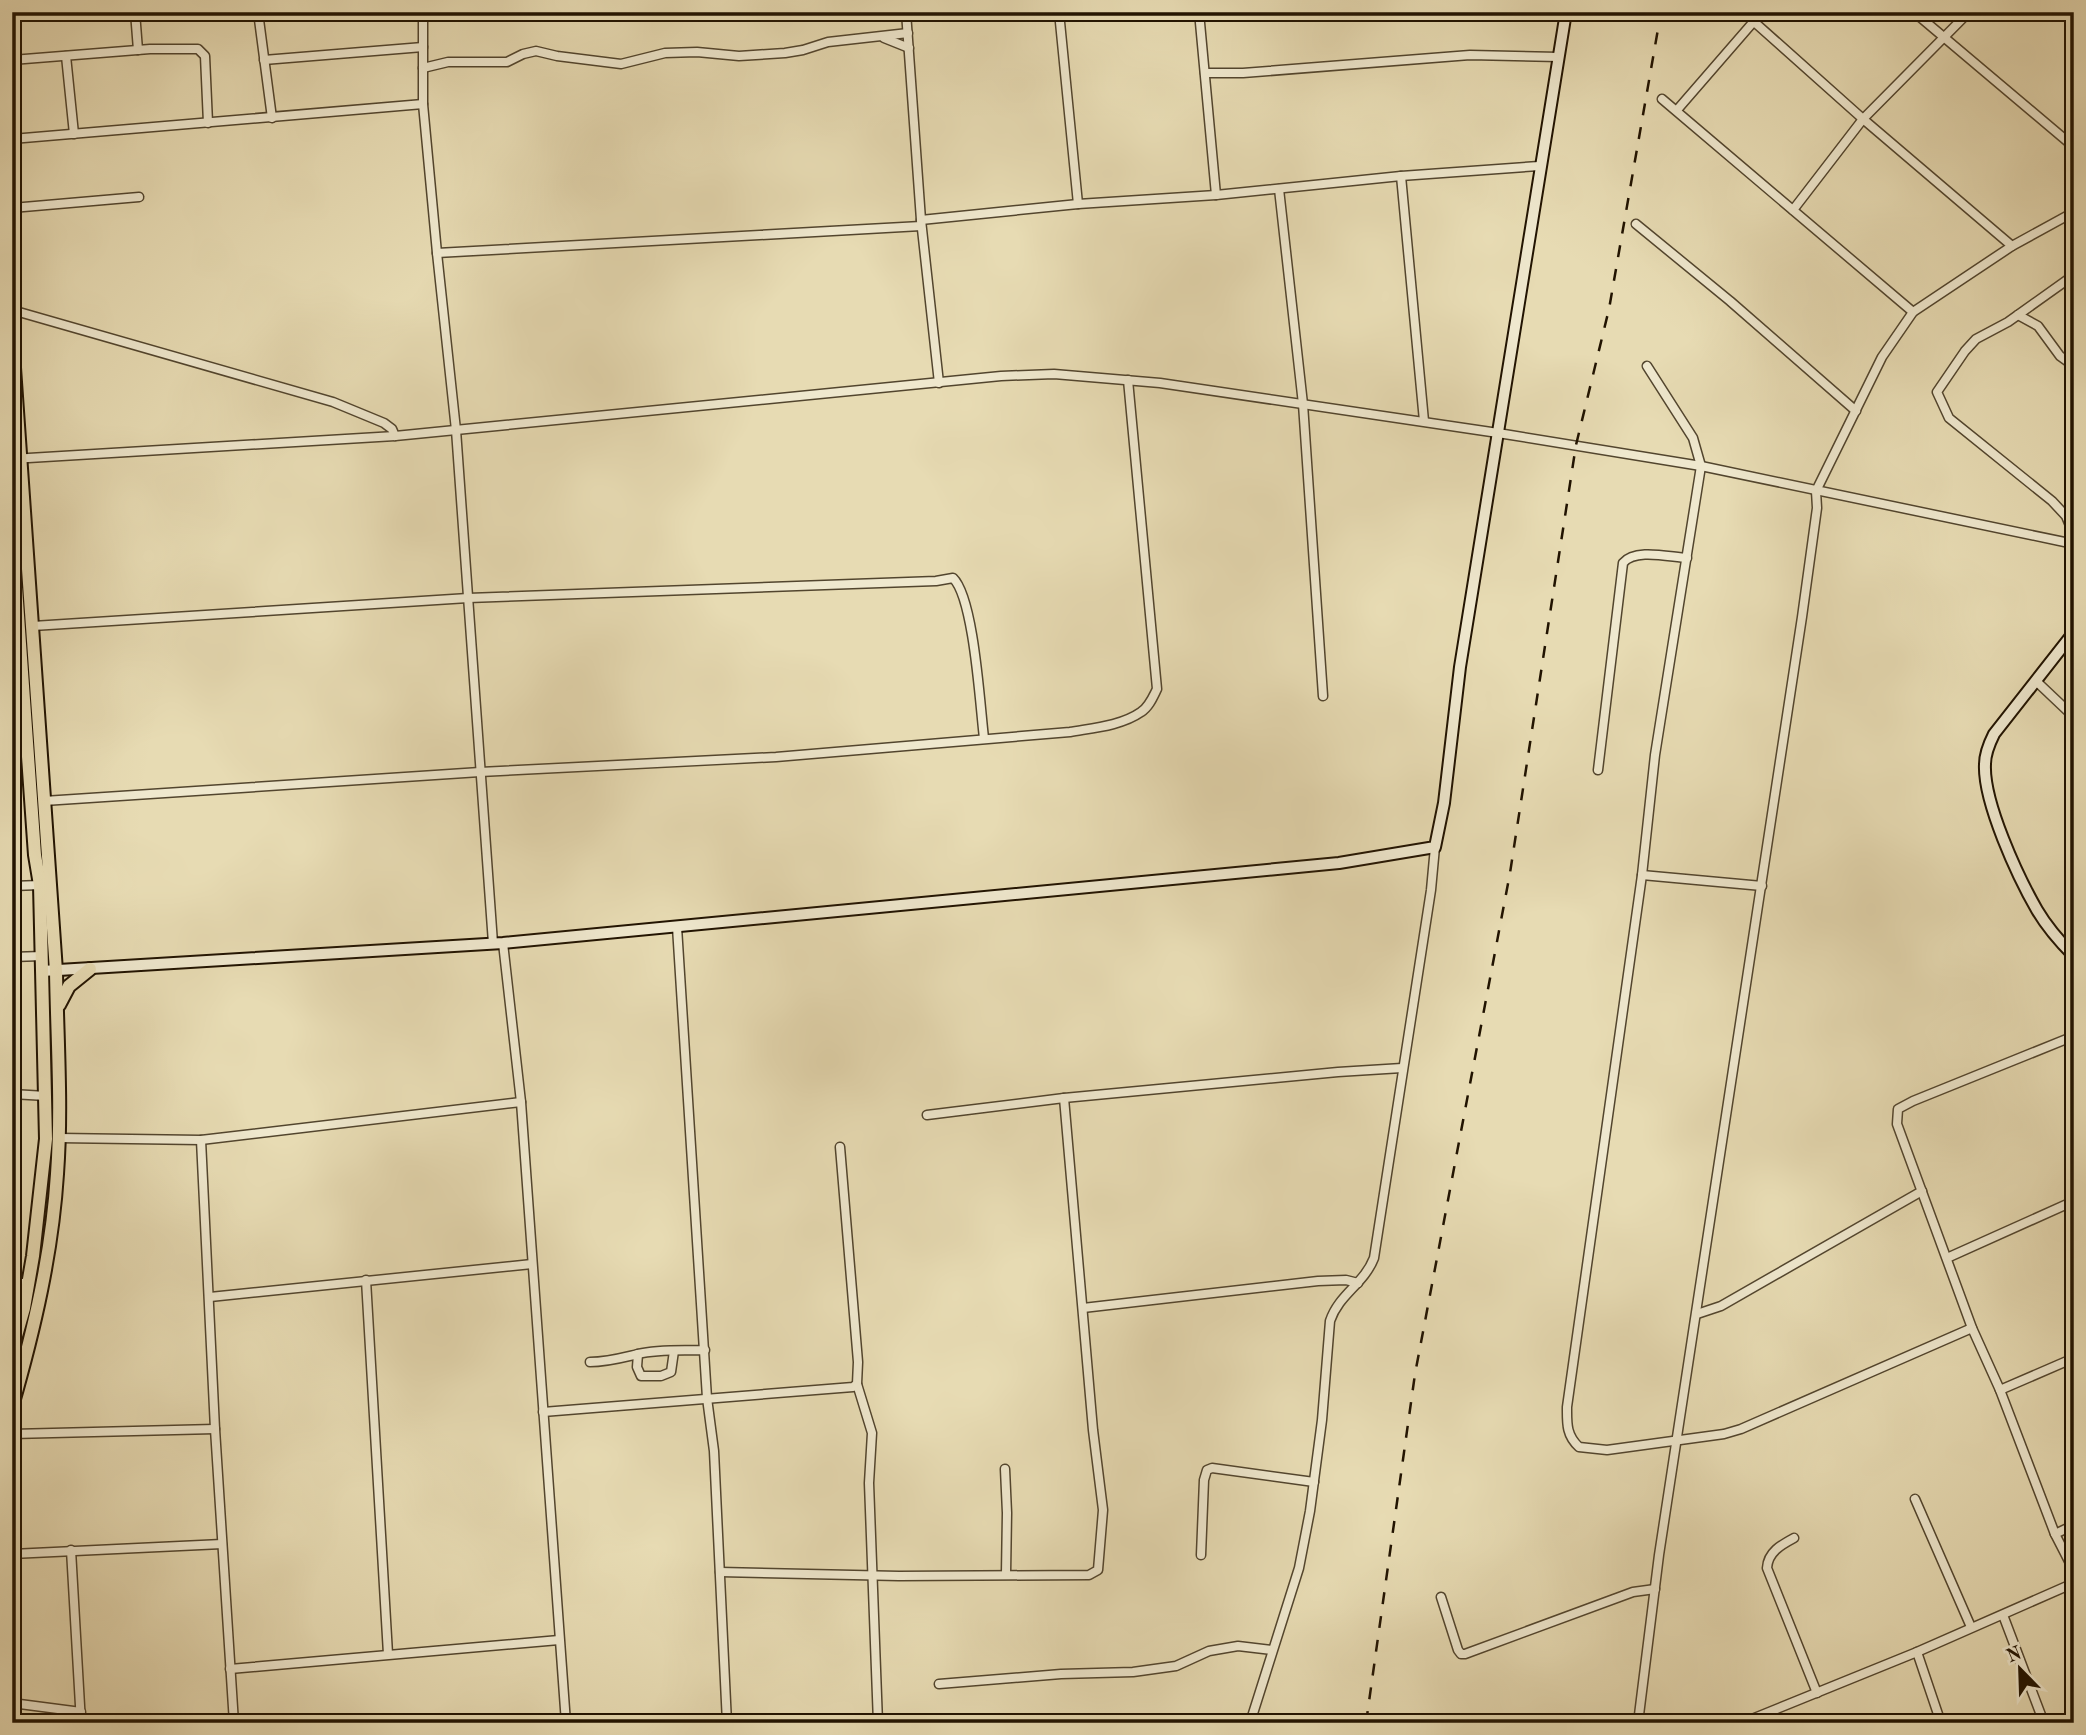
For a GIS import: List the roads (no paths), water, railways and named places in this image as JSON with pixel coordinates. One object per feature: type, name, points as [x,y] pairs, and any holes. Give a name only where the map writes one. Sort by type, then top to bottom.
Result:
[{"type":"main road","points":[[12,339],[17,459],[33,626],[56,971],[60,1073],[59,1138],[50,1240],[26,1359],[12,1406]]},
{"type":"main road","points":[[12,531],[16,652],[40,885],[46,1096],[46,1139],[40,1211],[24,1308],[12,1350]]},
{"type":"main road","points":[[57,1008],[69,986],[90,969]]},
{"type":"street","points":[[135,12],[138,50]]},
{"type":"street","points":[[258,12],[272,118]]},
{"type":"street","points":[[423,12],[424,104],[436,253],[456,430],[480,772],[498,943],[521,1102],[566,1723]]},
{"type":"street","points":[[906,12],[921,223],[939,383]]},
{"type":"street","points":[[1059,12],[1078,204]]},
{"type":"street","points":[[1199,12],[1216,195]]},
{"type":"street","points":[[1250,1723],[1299,1568],[1322,1420],[1330,1321],[1335,1307],[1370,1269],[1374,1258],[1431,890],[1435,846],[1444,803],[1460,667],[1566,12]]},
{"type":"street","points":[[1743,12],[2012,246]]},
{"type":"street","points":[[1677,110],[1762,12]]},
{"type":"street","points":[[1914,12],[2074,147]]},
{"type":"street","points":[[1793,210],[1863,119],[1969,12]]},
{"type":"street","points":[[423,68],[448,62],[507,62],[536,51],[621,64],[665,53],[697,52],[739,56],[803,51],[828,42],[908,33]]},
{"type":"street","points":[[881,37],[909,48]]},
{"type":"street","points":[[264,60],[423,47]]},
{"type":"street","points":[[12,60],[138,50],[192,48],[203,51],[208,123]]},
{"type":"street","points":[[1205,73],[1243,73],[1470,55],[1559,57]]},
{"type":"street","points":[[66,56],[74,134]]},
{"type":"street","points":[[1662,99],[1913,312]]},
{"type":"street","points":[[12,139],[424,104]]},
{"type":"street","points":[[436,253],[921,223],[1078,204],[1216,195],[1401,176],[1539,166]]},
{"type":"street","points":[[1401,176],[1424,421]]},
{"type":"street","points":[[1279,189],[1303,404],[1323,696]]},
{"type":"street","points":[[12,208],[139,197]]},
{"type":"street","points":[[1638,1723],[1655,1589],[1808,576],[1817,508],[1816,491],[1882,357],[1913,312],[2012,246],[2074,212]]},
{"type":"street","points":[[1636,225],[1730,301],[1856,411]]},
{"type":"street","points":[[2074,275],[2018,315],[1976,339],[1937,392],[1949,418],[2052,501],[2066,516],[2074,535]]},
{"type":"street","points":[[12,310],[333,402],[384,423],[394,436]]},
{"type":"street","points":[[2018,315],[2038,326],[2060,356],[2074,366]]},
{"type":"street","points":[[1647,366],[1693,438],[1701,466],[1655,755],[1642,875],[1567,1407],[1567,1429],[1574,1443],[1586,1449],[1607,1450],[1704,1438],[1741,1429],[1972,1328]]},
{"type":"street","points":[[17,459],[394,436],[1001,376],[1054,374],[1128,380],[1424,421],[1701,466],[2074,544]]},
{"type":"street","points":[[44,801],[480,772],[776,757],[1102,727],[1142,712],[1157,689],[1128,380]]},
{"type":"street","points":[[1598,770],[1623,563],[1629,557],[1643,555],[1686,558]]},
{"type":"street","points":[[33,626],[468,598],[922,582],[953,578],[963,594],[968,615],[984,738]]},
{"type":"street","points":[[2074,632],[1994,734],[1987,748],[1986,785],[2008,847],[2037,910],[2074,956]]},
{"type":"street","points":[[2036,681],[2074,717]]},
{"type":"street","points":[[42,971],[498,943],[677,927],[1339,863],[1435,846]]},
{"type":"street","points":[[1642,875],[1762,886]]},
{"type":"street","points":[[12,886],[40,885]]},
{"type":"street","points":[[677,927],[707,1398],[714,1451],[727,1723]]},
{"type":"street","points":[[12,957],[41,956]]},
{"type":"street","points":[[2074,1036],[1898,1109],[1897,1124],[1972,1328],[2000,1390],[2055,1534],[2074,1570]]},
{"type":"street","points":[[927,1115],[1064,1098],[1402,1068]]},
{"type":"street","points":[[12,1094],[46,1096]]},
{"type":"street","points":[[720,1572],[1089,1575],[1096,1572],[1099,1567],[1103,1510],[1093,1430],[1064,1098]]},
{"type":"street","points":[[59,1138],[201,1140],[521,1102]]},
{"type":"street","points":[[201,1140],[215,1429],[234,1723]]},
{"type":"street","points":[[840,1147],[857,1349],[856,1384],[872,1433],[869,1483],[878,1723]]},
{"type":"street","points":[[1698,1314],[1721,1306],[1922,1191]]},
{"type":"street","points":[[1947,1258],[2074,1201]]},
{"type":"street","points":[[210,1297],[532,1264]]},
{"type":"street","points":[[366,1280],[388,1654]]},
{"type":"street","points":[[1083,1308],[1318,1281],[1346,1280],[1358,1283]]},
{"type":"street","points":[[12,1281],[27,1284]]},
{"type":"street","points":[[590,1362],[613,1362],[638,1354],[705,1350]]},
{"type":"street","points":[[638,1354],[637,1367],[641,1376],[661,1376],[671,1372],[674,1351]]},
{"type":"street","points":[[2000,1390],[2074,1358]]},
{"type":"street","points":[[543,1412],[853,1387],[856,1384]]},
{"type":"street","points":[[12,1434],[215,1429]]},
{"type":"street","points":[[1005,1469],[1006,1574]]},
{"type":"street","points":[[1201,1555],[1204,1480],[1208,1469],[1314,1482]]},
{"type":"street","points":[[1915,1499],[1971,1627]]},
{"type":"street","points":[[2055,1534],[2074,1525]]},
{"type":"street","points":[[1794,1538],[1773,1552],[1767,1561],[1767,1568],[1817,1693]]},
{"type":"street","points":[[12,1554],[222,1544]]},
{"type":"street","points":[[71,1550],[81,1723]]},
{"type":"street","points":[[1742,1723],[1917,1652],[2074,1583]]},
{"type":"street","points":[[1441,1597],[1458,1650],[1465,1654],[1633,1592],[1655,1589]]},
{"type":"street","points":[[2003,1615],[2044,1723]]},
{"type":"street","points":[[230,1668],[559,1640]]},
{"type":"street","points":[[939,1684],[1061,1674],[1133,1672],[1176,1666],[1209,1650],[1238,1646],[1272,1650]]},
{"type":"street","points":[[1917,1652],[1941,1723]]},
{"type":"street","points":[[12,1703],[80,1712]]},
{"type":"railway","points":[[1366,1723],[1415,1374],[1510,873],[1576,445],[1609,309],[1661,12]]}]
